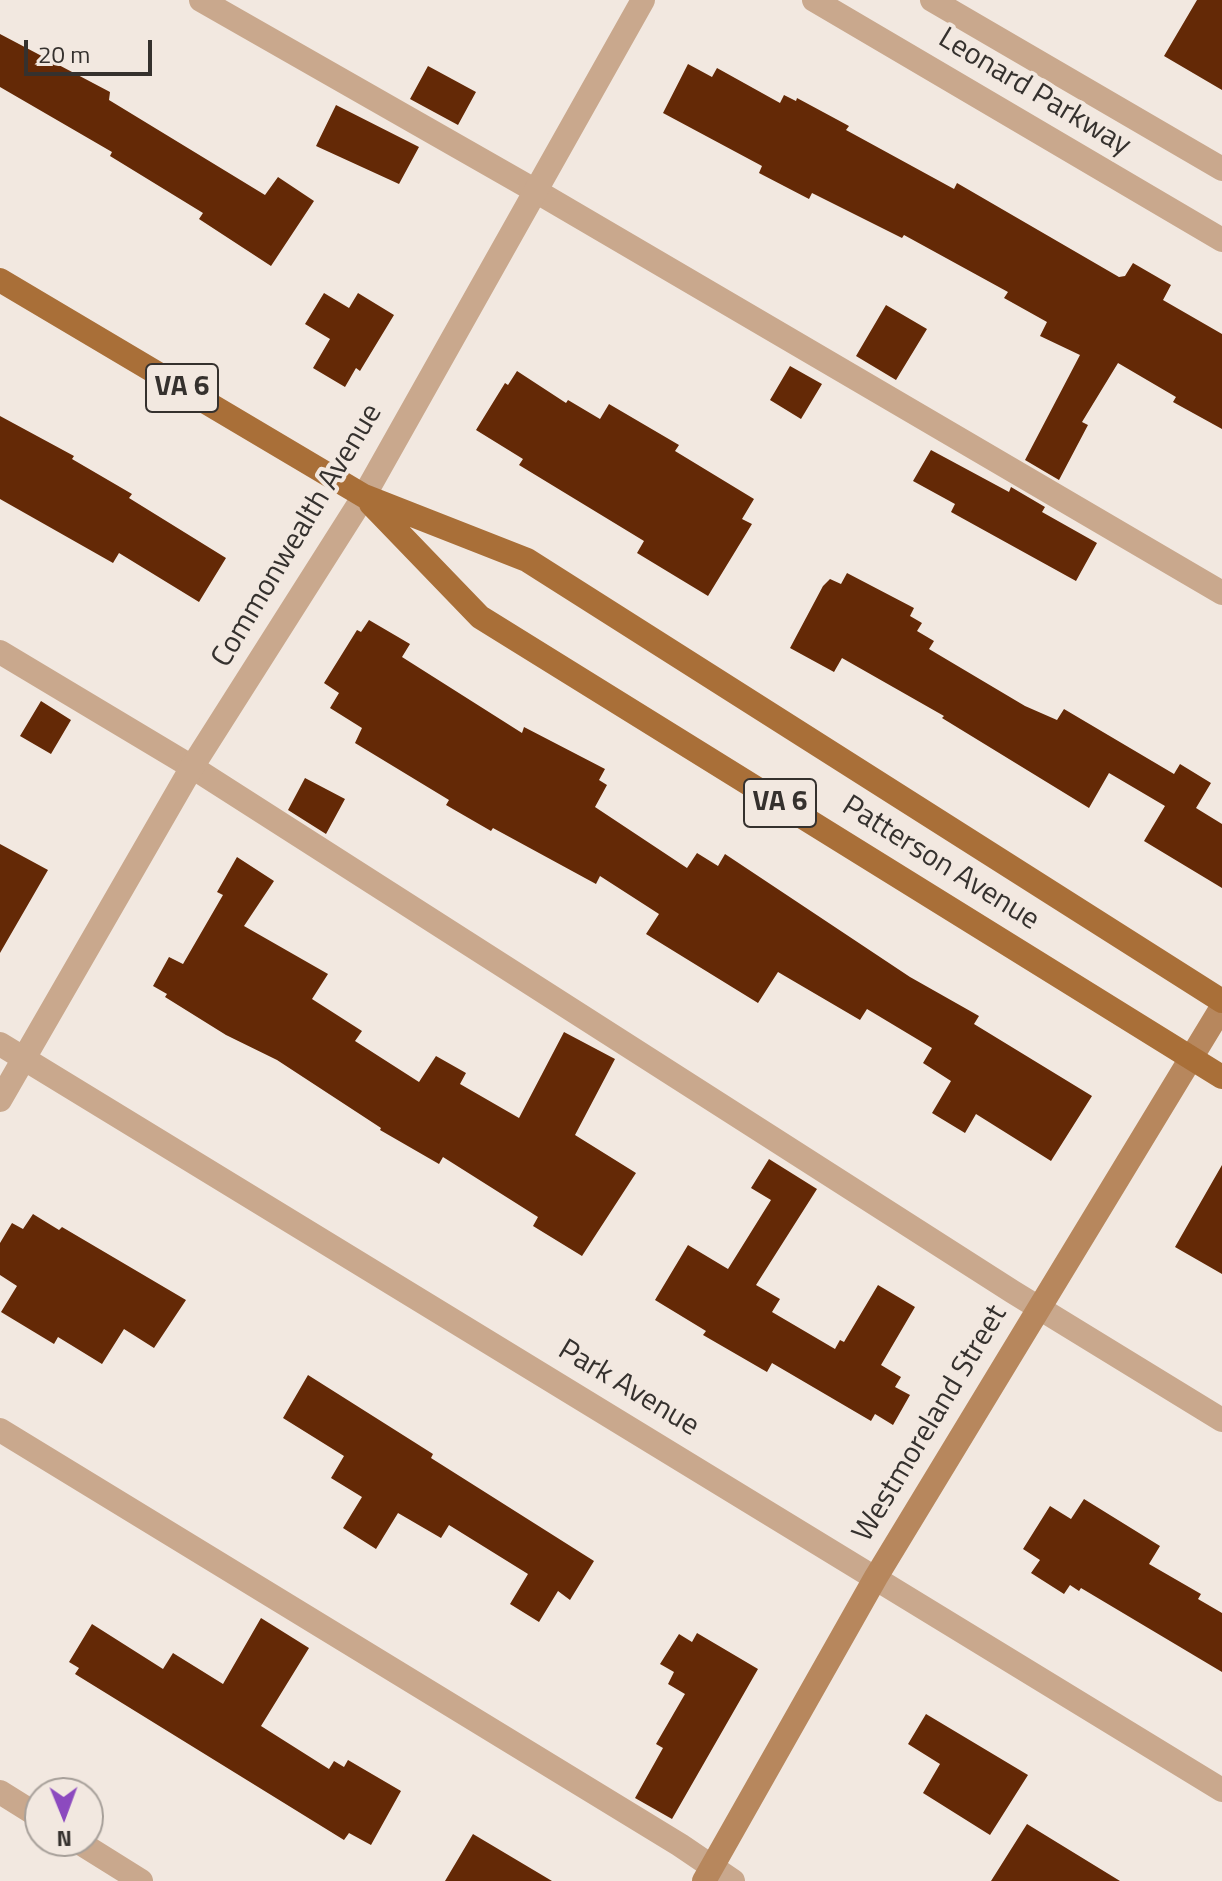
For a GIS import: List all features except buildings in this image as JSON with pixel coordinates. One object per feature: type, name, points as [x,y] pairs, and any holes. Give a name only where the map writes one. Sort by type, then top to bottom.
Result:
[{"type":"main road","name":"Patterson Avenue","points":[[0,280],[364,496],[527,560],[1222,1004]]},
{"type":"main road","name":"Patterson Avenue","points":[[364,496],[480,617],[1222,1077]]},
{"type":"street","points":[[201,0],[534,190],[1222,593]]},
{"type":"street","name":"Commonwealth Avenue","points":[[0,1100],[192,767],[364,496],[643,0]]},
{"type":"street","name":"Leonard Parkway","points":[[814,0],[1222,240]]},
{"type":"street","name":"Leonard Parkway","points":[[932,0],[1222,169]]},
{"type":"street","points":[[0,652],[192,767],[1039,1307],[1222,1420]]},
{"type":"street","name":"Westmoreland Street","points":[[708,1874],[876,1577],[1222,1004]]},
{"type":"street","name":"Park Avenue","points":[[0,1044],[1222,1790]]},
{"type":"street","points":[[0,1430],[708,1874],[733,1881]]},
{"type":"street","points":[[0,1792],[24,1807]]},
{"type":"street","points":[[103,1857],[141,1881]]}]
